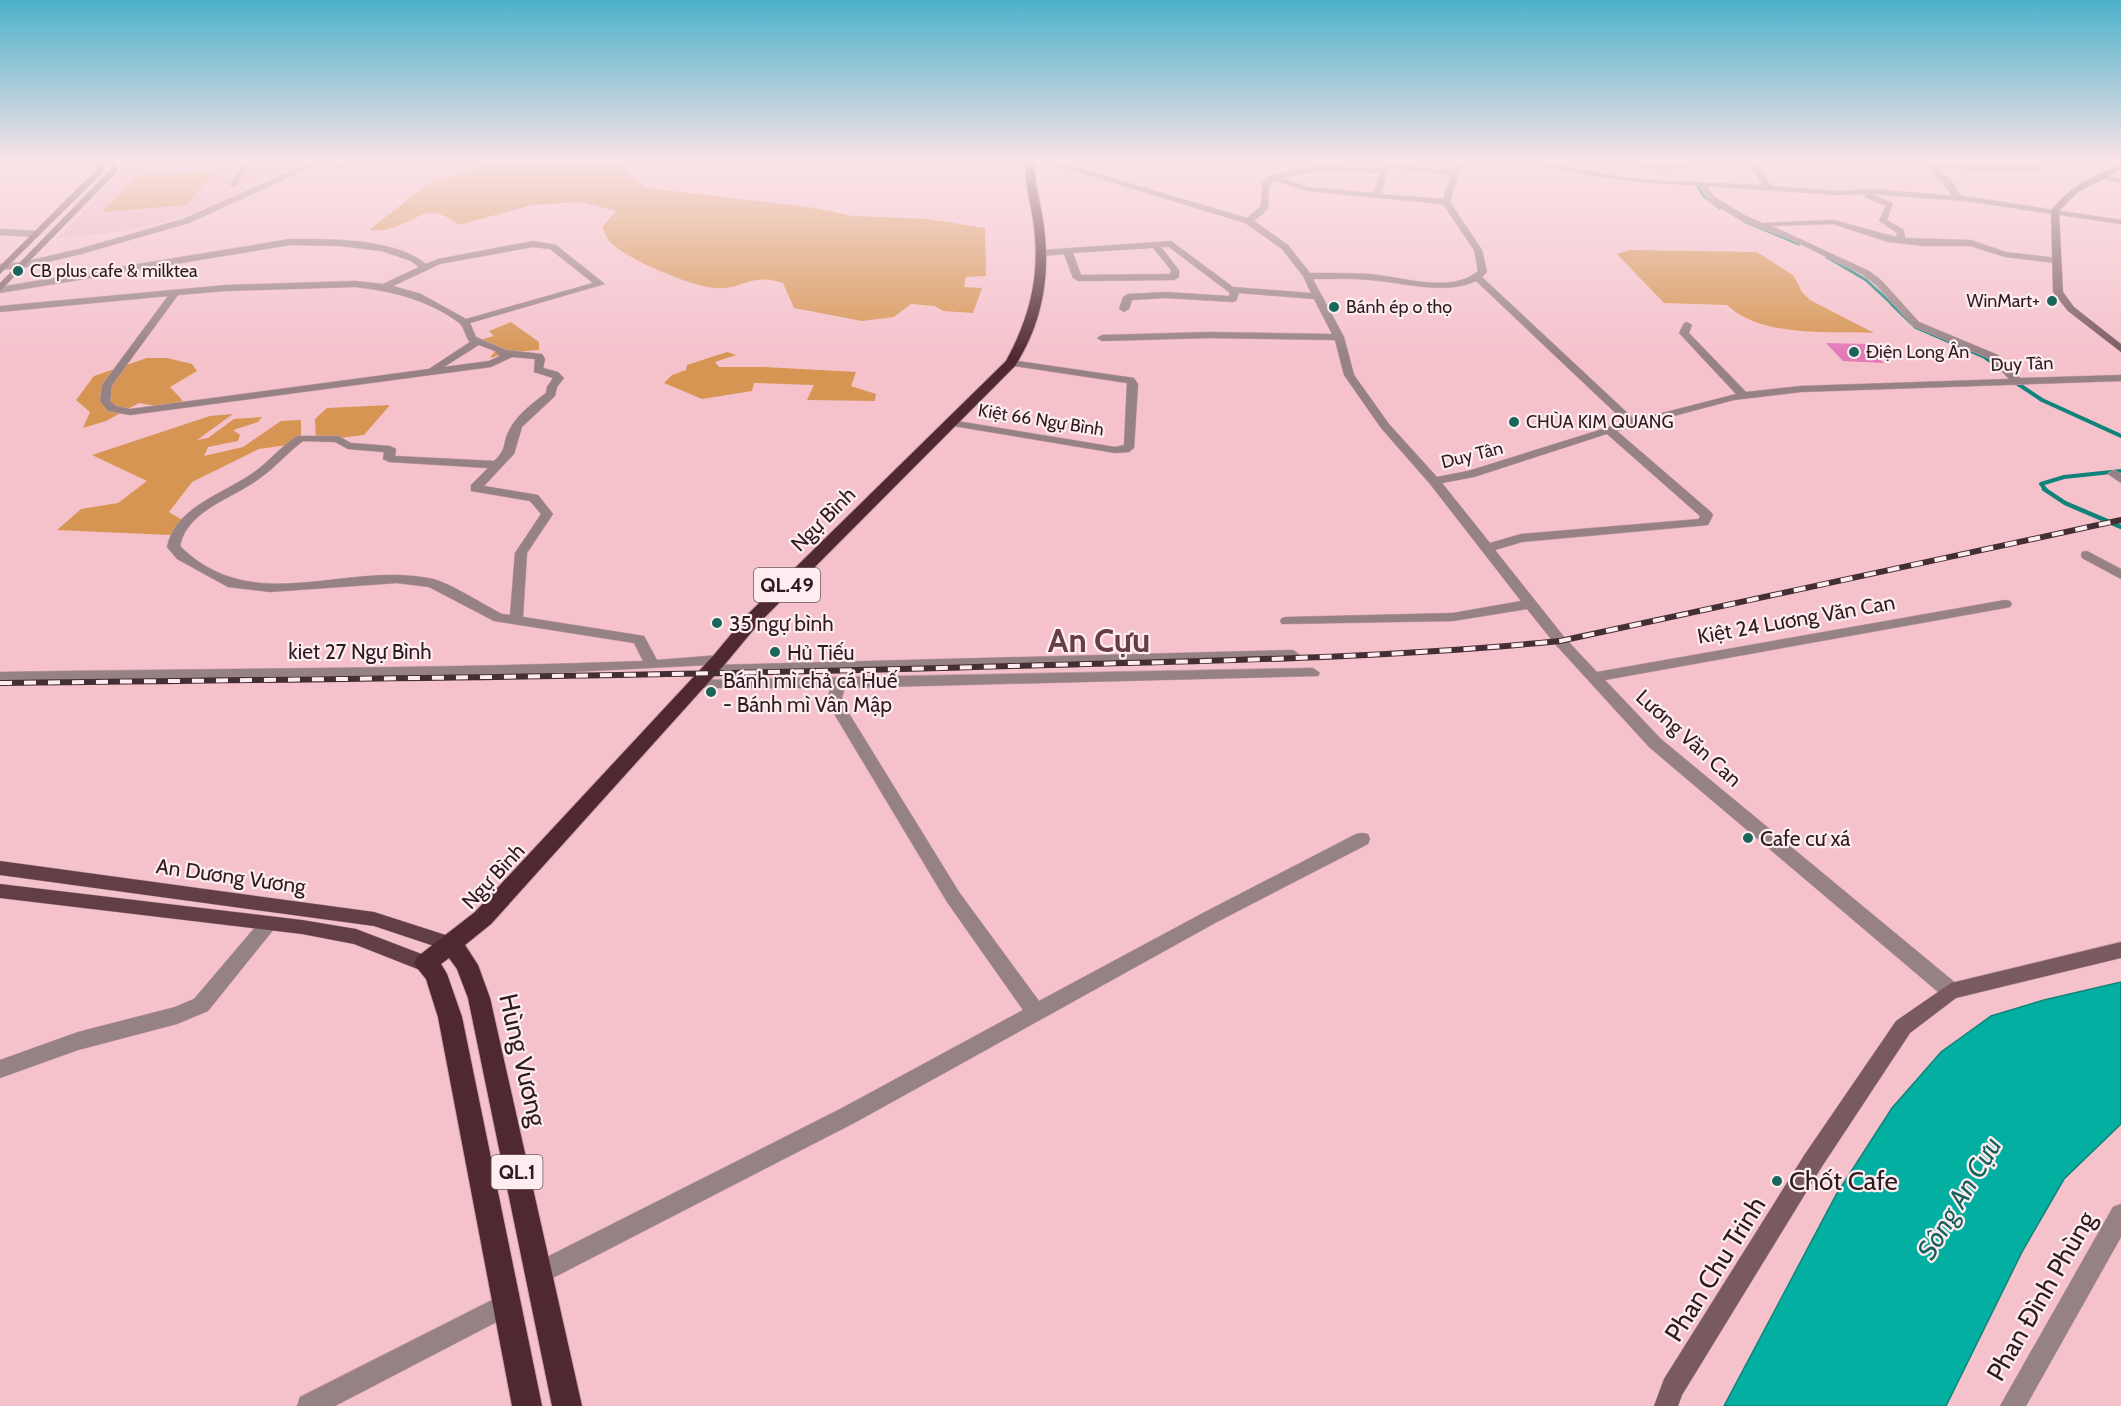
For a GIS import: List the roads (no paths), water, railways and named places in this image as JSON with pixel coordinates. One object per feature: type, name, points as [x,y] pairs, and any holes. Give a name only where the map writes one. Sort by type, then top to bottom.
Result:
[{"type":"highway","name":"Ngự Bình","points":[[425,964],[483,918],[715,665],[754,618],[1011,363],[1029,332],[1042,278],[1043,253],[1039,226]]},
{"type":"highway","name":"Hùng Vương","points":[[452,944],[467,965],[479,998],[567,1406]]},
{"type":"highway","name":"QL.1","points":[[425,964],[436,974],[450,1017],[527,1406]]},
{"type":"main road","name":"An Dương Vương","points":[[0,868],[374,919],[452,944]]},
{"type":"main road","name":"An Dương Vương","points":[[0,891],[302,927],[356,937],[425,964]]},
{"type":"street","points":[[1,269],[45,226]]},
{"type":"street","points":[[0,289],[59,226]]},
{"type":"street","points":[[1,269],[169,226]]},
{"type":"street","name":"Duy Tân","points":[[1255,226],[1285,247],[1307,276],[1339,338],[1349,375],[1385,426],[1434,481],[1513,461],[1609,430],[1744,396],[1801,389],[2121,378]]},
{"type":"street","points":[[1307,276],[1440,284],[1455,283],[1477,277],[1483,272],[1478,250],[1462,226]]},
{"type":"street","points":[[1761,226],[1801,240],[1866,273],[1879,282],[1916,324],[1994,357],[2014,381]]},
{"type":"street","points":[[1847,226],[1900,241],[1971,243],[2005,254],[2055,260]]},
{"type":"street","points":[[1891,226],[1901,232],[1900,241]]},
{"type":"street","points":[[2055,226],[2058,292],[2064,301],[2121,349]]},
{"type":"street","points":[[0,232],[37,234]]},
{"type":"street","points":[[0,289],[290,242],[326,241],[365,247],[404,255],[420,262],[424,267]]},
{"type":"street","points":[[384,287],[438,262],[513,246],[545,244],[553,247],[600,284],[465,322]]},
{"type":"street","points":[[1043,253],[1172,244],[1235,292],[1318,296]]},
{"type":"street","points":[[1068,252],[1078,278],[1174,277],[1175,270],[1155,245]]},
{"type":"street","points":[[1164,277],[1168,286],[1166,295]]},
{"type":"street","points":[[1477,277],[1633,424]]},
{"type":"street","points":[[0,309],[177,292],[312,284],[384,287],[418,296],[465,322],[472,339],[477,342],[505,353],[537,356],[540,359],[538,370],[554,374],[559,380],[552,387],[551,394],[537,403],[508,438],[510,452],[475,488],[534,498],[547,514],[521,553],[516,621]]},
{"type":"street","points":[[177,292],[107,385],[105,401],[112,409],[130,412],[491,364],[507,357],[505,353]]},
{"type":"street","points":[[1124,309],[1128,297],[1166,295],[1233,299],[1235,292]]},
{"type":"street","points":[[1687,325],[1684,333],[1744,396]]},
{"type":"street","points":[[1102,338],[1199,335],[1339,338]]},
{"type":"street","points":[[431,371],[477,342]]},
{"type":"street","name":"Kiệt 66 Ngự Bình","points":[[951,423],[1125,450],[1130,446],[1133,384],[1130,380],[1011,363]]},
{"type":"street","points":[[1486,548],[1521,538],[1704,522],[1707,515],[1609,430]]},
{"type":"street","points":[[497,465],[389,459],[387,457],[390,449],[348,446],[338,439],[301,438],[255,476],[198,512],[176,534],[173,547],[182,556],[228,583],[270,588],[387,579],[432,583],[499,618],[639,639],[652,665]]},
{"type":"street","name":"Lương Văn Can","points":[[1434,481],[1560,641],[1655,743],[1951,991]]},
{"type":"street","points":[[2087,555],[2121,575]]},
{"type":"street","points":[[1287,621],[1453,617],[1530,604]]},
{"type":"street","name":"Kiệt 24 Lương Văn Can","points":[[1595,677],[2006,604]]},
{"type":"street","name":"kiet 27 Ngự Bình","points":[[0,677],[338,671],[476,672],[652,665],[917,667],[1129,657],[1293,655]]},
{"type":"street","points":[[698,683],[838,683],[1312,673]]},
{"type":"street","points":[[838,683],[835,698],[838,708],[898,809],[953,897],[1036,1012]]},
{"type":"street","points":[[539,1273],[849,1114],[1362,839]]},
{"type":"street","points":[[0,1069],[78,1041],[177,1015],[201,1005],[268,924]]},
{"type":"street","name":"Phan Chu Trinh","points":[[1666,1406],[1673,1388],[1813,1161],[1903,1027],[1951,991],[2121,950]]},
{"type":"street","name":"Phan Đình Phùng","points":[[2017,1404],[2121,1215]]},
{"type":"street","points":[[309,1406],[508,1305]]},
{"type":"water","name":"Sông An Cựu","points":[[2121,982],[2121,1124],[2064,1179],[2023,1250],[1946,1406],[1724,1406],[1836,1195],[1892,1108],[1941,1052],[1991,1016],[2044,1000]]},
{"type":"waterway","points":[[1755,226],[1799,244]]},
{"type":"waterway","points":[[1827,257],[1866,280],[1894,306]]},
{"type":"waterway","points":[[1892,304],[1916,327],[1985,357],[1999,367]]},
{"type":"waterway","points":[[2012,380],[2042,400],[2121,436]]},
{"type":"waterway","points":[[2046,490],[2041,484],[2064,477],[2121,471]]},
{"type":"waterway","points":[[2044,489],[2065,503],[2121,527]]},
{"type":"railway","points":[[0,683],[506,677],[885,669],[1286,658],[1492,647],[1560,641],[2121,520]]},
{"type":"place","name":"CB plus cafe & milktea","points":[[18,271]]},
{"type":"place","name":"WinMart+","points":[[2052,301]]},
{"type":"place","name":"Bánh ép o thọ","points":[[1334,307]]},
{"type":"place","name":"Điện Long Ân","points":[[1854,352]]},
{"type":"place","name":"CHÙA KIM QUANG","points":[[1514,422]]},
{"type":"place","name":"35 ngự bình","points":[[717,623]]},
{"type":"place","name":"Hủ Tiếu","points":[[775,652]]},
{"type":"place","name":"Bánh mì chả cá Huế - Bánh mì Vân Mập","points":[[711,692]]},
{"type":"place","name":"Cafe cư xá","points":[[1748,838]]},
{"type":"place","name":"Chốt Cafe","points":[[1777,1181]]},
{"type":"district","name":"An Cựu","points":[[1099,640]]}]
